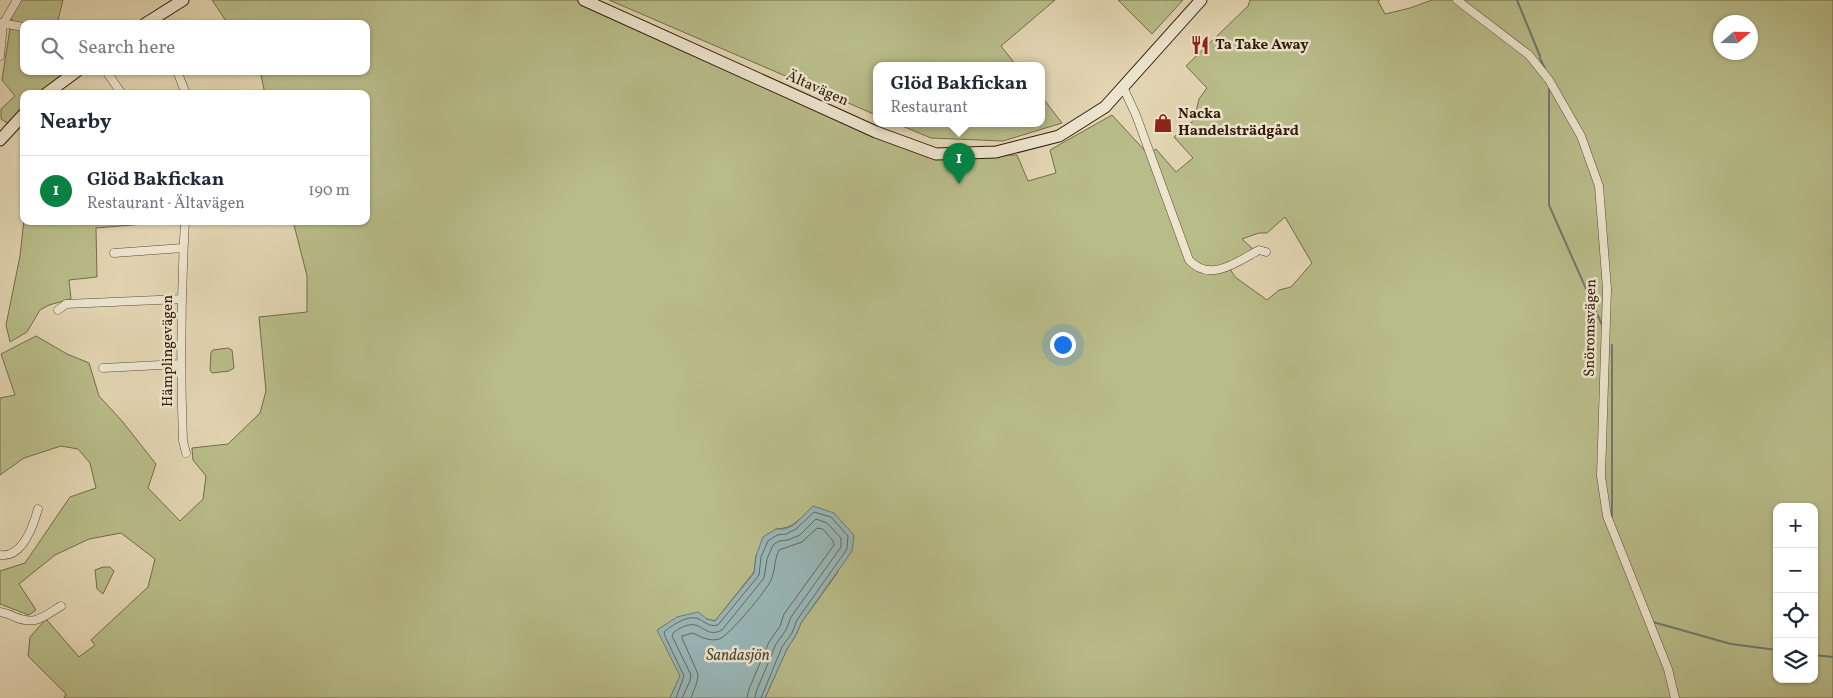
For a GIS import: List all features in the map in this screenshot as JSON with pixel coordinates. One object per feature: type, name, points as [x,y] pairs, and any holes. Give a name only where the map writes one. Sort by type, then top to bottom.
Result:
[{"type":"main road","points":[[151,20],[183,0]]},
{"type":"main road","name":"Ältavägen","points":[[584,0],[876,132],[936,154],[996,152],[1059,136],[1105,107],[1201,0]]},
{"type":"main road","points":[[51,90],[72,75]]},
{"type":"main road","points":[[1,137],[20,118]]},
{"type":"street","points":[[0,56],[2,24],[17,0]]},
{"type":"street","name":"Snöromsvägen","points":[[1457,0],[1529,55],[1549,80],[1582,136],[1599,186],[1607,289],[1601,476],[1607,516],[1668,669],[1675,698]]},
{"type":"street","points":[[2,24],[20,26]]},
{"type":"street","points":[[109,75],[119,90]]},
{"type":"street","points":[[179,75],[184,90]]},
{"type":"street","points":[[1123,87],[1136,115],[1189,260],[1195,266],[1206,271],[1215,272],[1259,250],[1266,252]]},
{"type":"street","name":"Hämplingevägen","points":[[185,225],[180,364],[183,441],[186,453]]},
{"type":"street","points":[[114,253],[183,248]]},
{"type":"street","points":[[58,310],[66,304],[181,299]]},
{"type":"street","points":[[103,368],[180,364]]},
{"type":"street","points":[[0,555],[8,556],[14,554],[19,548],[31,529],[38,509]]},
{"type":"street","points":[[0,612],[30,622],[38,620],[61,606]]},
{"type":"green space","points":[[21,0],[63,0],[58,20],[20,20],[20,23],[12,23],[11,17]]},
{"type":"green space","points":[[212,0],[575,0],[936,157],[1017,155],[1028,181],[1056,173],[1050,150],[1112,115],[1148,154],[1156,149],[1176,172],[1193,158],[1174,137],[1194,120],[1199,99],[1207,88],[1186,66],[1248,6],[1250,0],[1380,0],[1378,1],[1385,14],[1432,0],[1833,0],[1833,698],[765,698],[801,623],[838,572],[813,506],[792,525],[776,529],[756,556],[754,572],[715,621],[707,619],[670,698],[64,698],[66,694],[28,656],[30,637],[46,619],[79,657],[95,645],[91,640],[148,587],[155,559],[121,533],[89,539],[55,555],[19,584],[36,610],[29,615],[0,604],[0,571],[25,563],[70,497],[96,488],[90,463],[78,449],[61,446],[24,458],[0,475],[0,398],[15,395],[1,354],[36,336],[67,354],[89,363],[99,396],[122,421],[156,464],[148,488],[180,521],[203,499],[206,476],[193,460],[192,448],[228,444],[260,413],[266,391],[259,317],[307,312],[307,276],[294,225],[370,225],[370,90],[264,90],[261,75],[370,75],[370,20],[225,20]],"holes":[[[1285,217],[1312,263],[1291,287],[1279,290],[1267,300],[1235,277],[1230,269],[1256,252],[1242,239],[1259,233],[1267,233]]]},
{"type":"green space","points":[[609,0],[1055,0],[1001,46],[1014,62],[873,62],[873,114]]},
{"type":"green space","points":[[1118,0],[1183,0],[1152,34]]},
{"type":"green space","points":[[10,28],[20,29],[20,75],[64,75],[44,90],[20,90],[20,114],[10,125],[1,119],[1,109],[15,96],[2,80]]},
{"type":"green space","points":[[1045,101],[1062,123],[1003,141],[931,138],[905,127],[1045,127]]},
{"type":"green space","points":[[23,225],[132,225],[96,228],[97,277],[69,280],[71,299],[49,305],[40,310],[27,332],[10,342],[6,325],[20,256]]},
{"type":"green space","points":[[228,348],[232,350],[234,368],[229,371],[212,373],[210,370],[211,352]]},
{"type":"green space","points":[[110,567],[114,571],[103,594],[97,589],[95,570]]},
{"type":"water","name":"Sandasjön","points":[[813,506],[834,513],[854,535],[852,551],[801,623],[765,698],[670,698],[680,676],[657,630],[677,617],[698,612],[707,619],[715,621],[754,573],[756,556],[763,537],[776,529],[785,529],[794,525]]},
{"type":"waterway","points":[[1517,0],[1540,56]]},
{"type":"waterway","points":[[1540,58],[1545,69]]},
{"type":"waterway","points":[[1549,87],[1549,205],[1602,325]]},
{"type":"waterway","points":[[1612,345],[1612,518]]},
{"type":"waterway","points":[[1653,622],[1731,644],[1773,649]]},
{"type":"waterway","points":[[1818,655],[1833,657]]},
{"type":"place","name":"Ta Take Away","points":[[1200,45]]},
{"type":"place","name":"Nacka Handelsträdgård","points":[[1163,123]]},
{"type":"place","name":"Glöd Bakfickan","points":[[959,184]]}]
